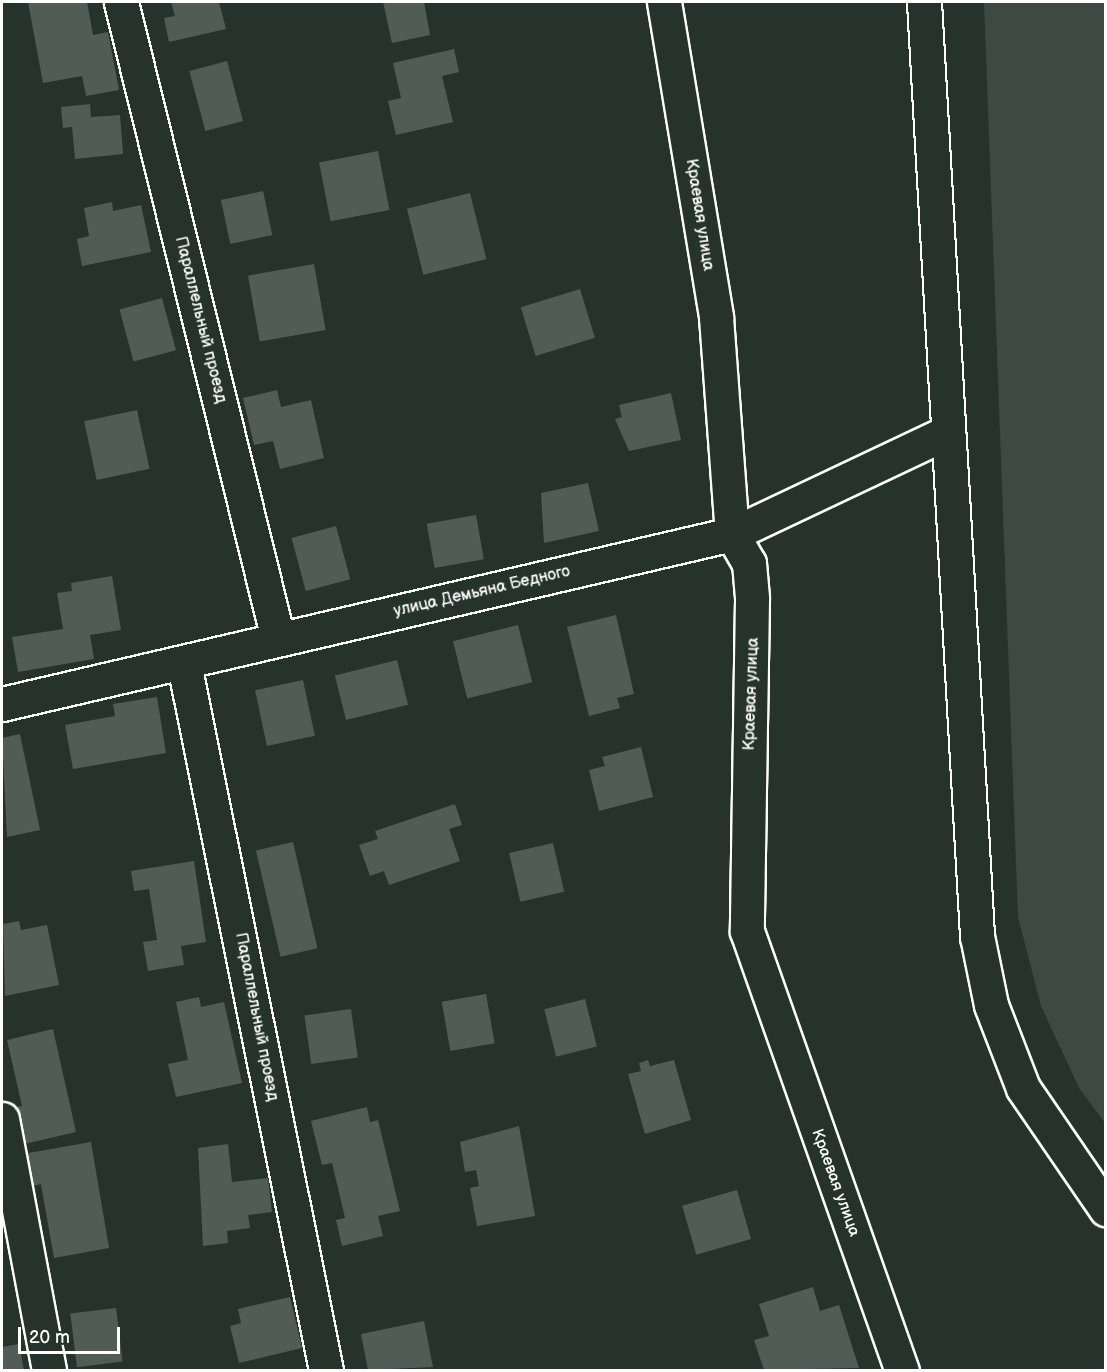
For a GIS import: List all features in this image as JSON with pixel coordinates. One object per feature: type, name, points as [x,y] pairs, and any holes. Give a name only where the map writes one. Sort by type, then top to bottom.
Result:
[{"type":"street","name":"Параллельный проезд","points":[[121,2],[278,639]]},
{"type":"street","name":"Краевая улица","points":[[664,2],[716,317],[732,534],[749,563],[752,599],[747,931],[902,1371]]},
{"type":"street","points":[[924,2],[971,868],[983,972],[1000,1034],[1023,1088],[1106,1209]]},
{"type":"street","name":"улица Демьяна Бедного","points":[[2,704],[184,664],[278,639],[732,534],[946,433]]},
{"type":"street","name":"Параллельный проезд","points":[[184,664],[327,1371]]},
{"type":"street","points":[[2,1119],[49,1371]]},
{"type":"shaded area","points":[[984,2],[1105,2],[1105,1123],[1079,1088],[1041,1006],[1018,917]]},
{"type":"building","points":[[28,2],[87,2],[93,35],[108,32],[119,90],[86,96],[82,76],[43,83]]},
{"type":"building","points":[[171,2],[219,2],[226,29],[169,42],[164,18],[175,16]]},
{"type":"building","points":[[383,2],[424,2],[430,35],[392,43]]},
{"type":"building","points":[[454,49],[459,72],[442,76],[453,122],[396,135],[388,101],[401,98],[393,63]]},
{"type":"building","points":[[227,61],[243,121],[205,131],[189,71]]},
{"type":"building","points":[[90,104],[91,117],[120,115],[123,154],[75,159],[72,127],[63,128],[61,107]]},
{"type":"building","points":[[378,151],[389,210],[331,221],[319,162]]},
{"type":"building","points":[[263,191],[272,235],[230,244],[221,200]]},
{"type":"building","points":[[470,193],[486,259],[423,275],[407,209]]},
{"type":"building","points":[[112,202],[113,211],[141,205],[151,252],[82,266],[77,239],[89,236],[84,208]]},
{"type":"building","points":[[314,264],[326,330],[260,342],[248,276]]},
{"type":"building","points":[[580,289],[595,338],[536,356],[521,307]]},
{"type":"building","points":[[162,298],[176,350],[133,362],[119,309]]},
{"type":"building","points":[[277,390],[281,407],[311,400],[324,458],[280,469],[273,441],[254,445],[243,398]]},
{"type":"building","points":[[671,393],[681,440],[629,451],[615,419],[622,417],[619,405]]},
{"type":"building","points":[[137,410],[149,469],[97,480],[84,421]]},
{"type":"building","points":[[588,483],[599,531],[544,543],[541,493]]},
{"type":"building","points":[[476,515],[484,559],[435,568],[427,524]]},
{"type":"building","points":[[336,526],[350,579],[306,591],[292,538]]},
{"type":"building","points":[[112,576],[121,630],[90,635],[94,659],[18,672],[12,637],[63,629],[57,593],[72,591],[71,583]]},
{"type":"building","points":[[616,615],[634,694],[617,698],[620,708],[589,716],[567,627]]},
{"type":"building","points":[[518,625],[532,682],[467,698],[453,641]]},
{"type":"building","points":[[397,660],[408,705],[346,720],[335,675]]},
{"type":"building","points":[[303,680],[315,736],[267,746],[255,690]]},
{"type":"building","points":[[157,697],[166,753],[73,769],[65,725],[115,716],[113,704]]},
{"type":"building","points":[[20,734],[40,830],[7,837],[2,738]]},
{"type":"building","points":[[641,747],[653,797],[599,811],[589,770],[605,766],[602,757]]},
{"type":"building","points":[[455,804],[462,825],[449,829],[460,861],[389,885],[384,871],[370,876],[359,845],[378,839],[375,831]]},
{"type":"building","points":[[293,842],[318,948],[280,957],[256,851]]},
{"type":"building","points":[[553,843],[564,892],[520,902],[509,853]]},
{"type":"building","points":[[194,861],[206,942],[181,946],[184,965],[148,971],[143,942],[157,940],[149,889],[134,891],[131,871]]},
{"type":"building","points":[[19,921],[21,930],[47,925],[59,985],[5,996],[3,924]]},
{"type":"building","points":[[486,994],[495,1043],[450,1051],[442,1002]]},
{"type":"building","points":[[199,997],[201,1007],[224,1002],[242,1083],[176,1097],[168,1064],[188,1060],[176,1002]]},
{"type":"building","points":[[585,999],[597,1047],[556,1057],[544,1009]]},
{"type":"building","points":[[351,1009],[358,1058],[311,1064],[304,1016]]},
{"type":"building","points":[[53,1029],[76,1132],[20,1145],[11,1108],[22,1106],[7,1040]]},
{"type":"building","points":[[648,1060],[650,1066],[674,1060],[691,1120],[645,1134],[628,1074],[641,1071],[639,1063]]},
{"type":"building","points":[[367,1107],[370,1122],[378,1120],[400,1211],[378,1216],[383,1236],[342,1246],[336,1220],[345,1218],[332,1163],[322,1165],[311,1121]]},
{"type":"building","points":[[519,1126],[535,1216],[477,1226],[470,1188],[479,1186],[476,1170],[465,1172],[460,1142]]},
{"type":"building","points":[[91,1142],[109,1248],[54,1258],[41,1184],[29,1187],[23,1154]]},
{"type":"building","points":[[228,1144],[232,1182],[268,1178],[272,1212],[248,1215],[250,1228],[227,1231],[228,1243],[203,1246],[198,1148]]},
{"type":"building","points":[[737,1190],[751,1239],[696,1255],[682,1206]]},
{"type":"building","points":[[813,1287],[820,1311],[839,1305],[859,1368],[764,1370],[754,1340],[769,1336],[759,1304]]},
{"type":"building","points":[[290,1297],[302,1348],[239,1363],[230,1326],[241,1323],[238,1309]]},
{"type":"building","points":[[116,1308],[123,1362],[77,1367],[70,1314]]},
{"type":"building","points":[[424,1321],[433,1367],[368,1370],[361,1334]]},
{"type":"building","points":[[19,1344],[24,1370],[2,1370],[2,1347]]}]
